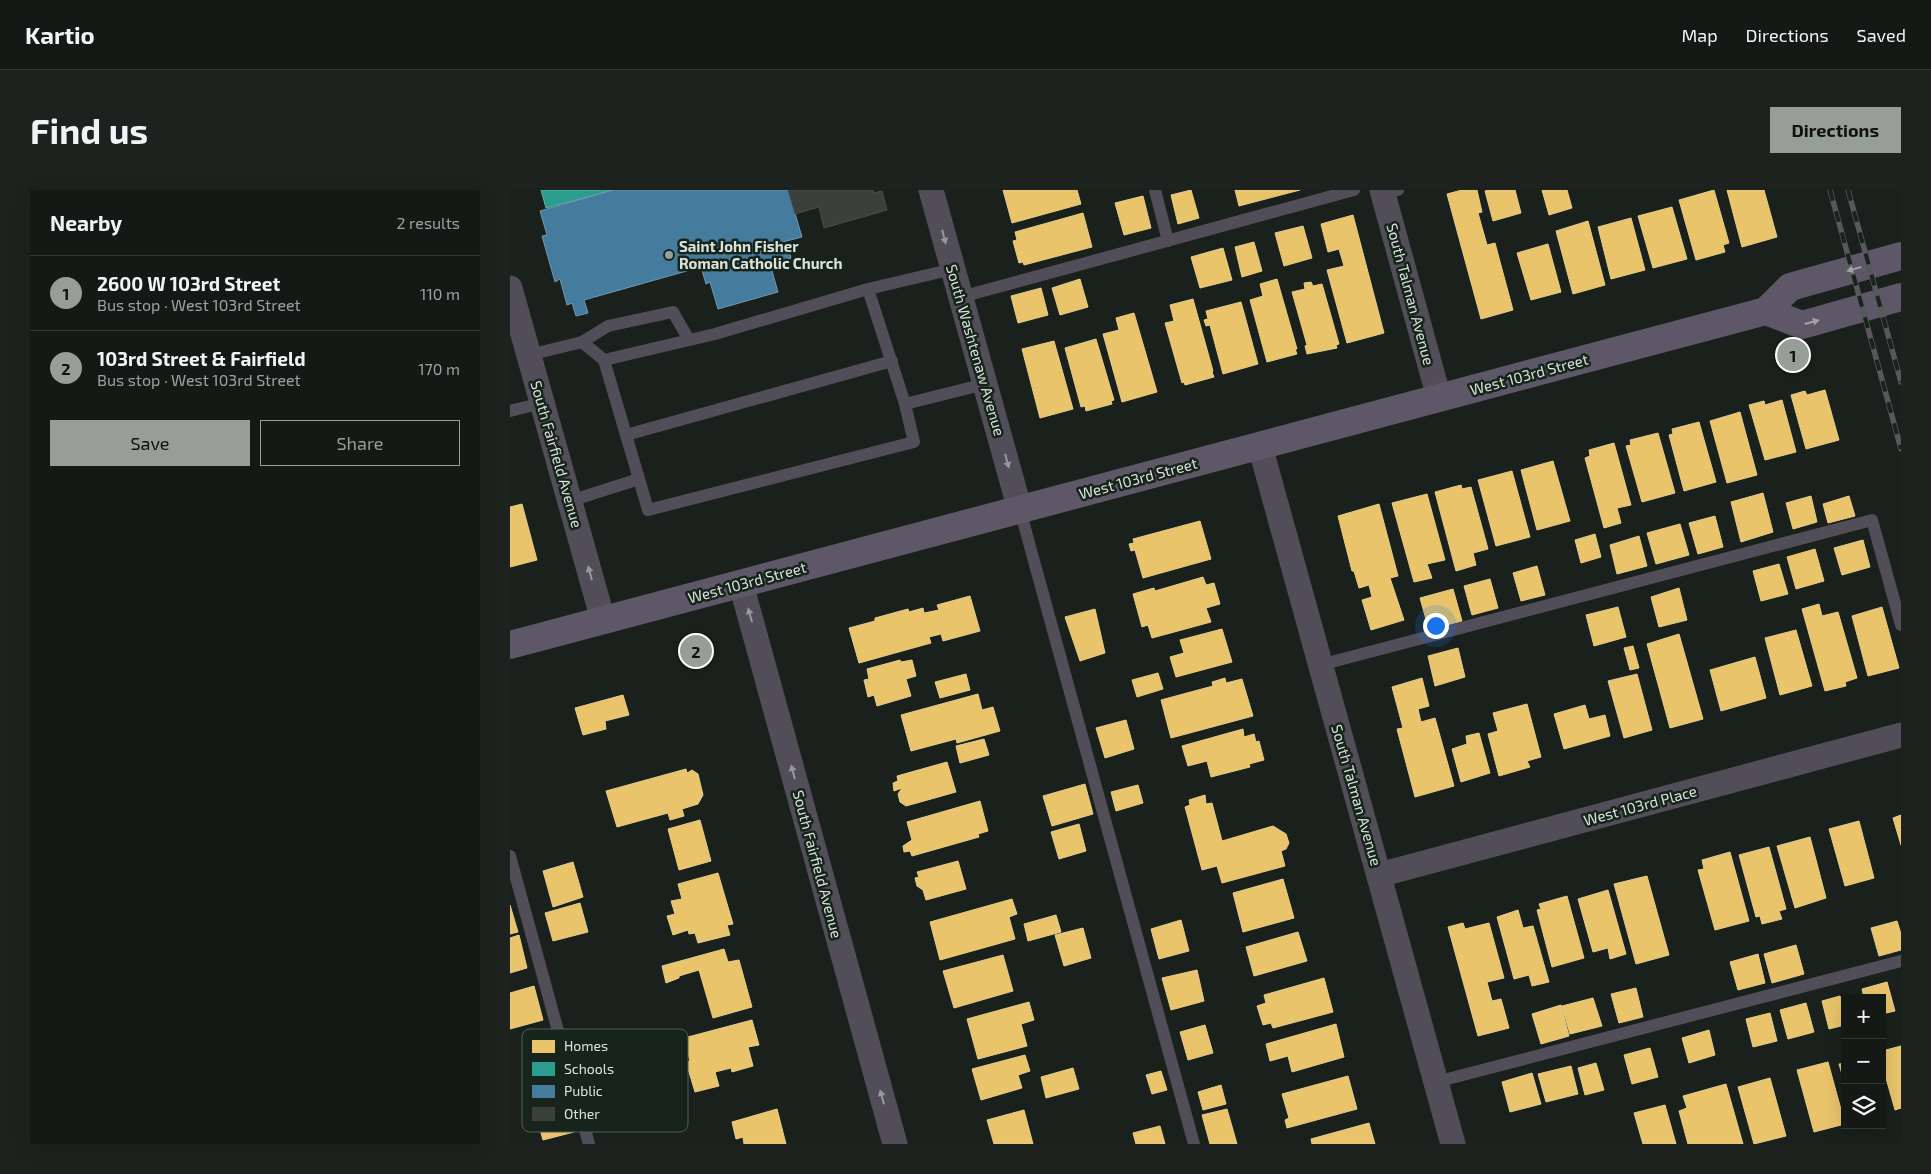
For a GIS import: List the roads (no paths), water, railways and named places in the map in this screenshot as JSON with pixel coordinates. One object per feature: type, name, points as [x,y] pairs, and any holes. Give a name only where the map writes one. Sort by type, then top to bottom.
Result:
[{"type":"main road","points":[[1901,256],[1790,287],[1766,311],[1802,325],[1901,297]]},
{"type":"main road","name":"West 103rd Street","points":[[510,645],[1766,311]]},
{"type":"street","name":"South Washtenaw Avenue","points":[[931,190],[1020,510]]},
{"type":"street","name":"South Talman Avenue","points":[[1388,191],[1439,398]]},
{"type":"street","name":"South Fairfield Avenue","points":[[510,288],[602,620]]},
{"type":"street","name":"South Talman Avenue","points":[[1260,446],[1453,1144]]},
{"type":"street","name":"South Fairfield Avenue","points":[[741,584],[895,1144]]},
{"type":"street","name":"West 103rd Place","points":[[1379,875],[1901,735]]},
{"type":"lane","points":[[1155,190],[1168,241]]},
{"type":"lane","points":[[961,297],[1354,190]]},
{"type":"lane","points":[[604,360],[716,334],[868,289],[953,269]]},
{"type":"lane","points":[[582,342],[604,360],[648,510],[914,442],[906,404],[868,289]]},
{"type":"lane","points":[[529,355],[582,342],[608,326],[673,312],[689,340]]},
{"type":"lane","points":[[626,435],[892,361]]},
{"type":"lane","points":[[906,404],[985,384]]},
{"type":"lane","points":[[510,412],[542,403]]},
{"type":"lane","points":[[570,501],[639,479]]},
{"type":"lane","points":[[1020,510],[1194,1144]]},
{"type":"lane","points":[[1320,665],[1872,520],[1901,625]]},
{"type":"lane","points":[[510,856],[557,1029]]},
{"type":"lane","points":[[1436,1082],[1901,961]]},
{"type":"railway","points":[[1830,190],[1901,449]]},
{"type":"railway","points":[[1848,190],[1901,382]]},
{"type":"place","name":"Saint John Fisher Roman Catholic Church","points":[[669,255]]},
{"type":"place","name":"2600 W 103rd Street","points":[[1793,355]]},
{"type":"place","name":"103rd Street & Fairfield","points":[[696,651]]}]
